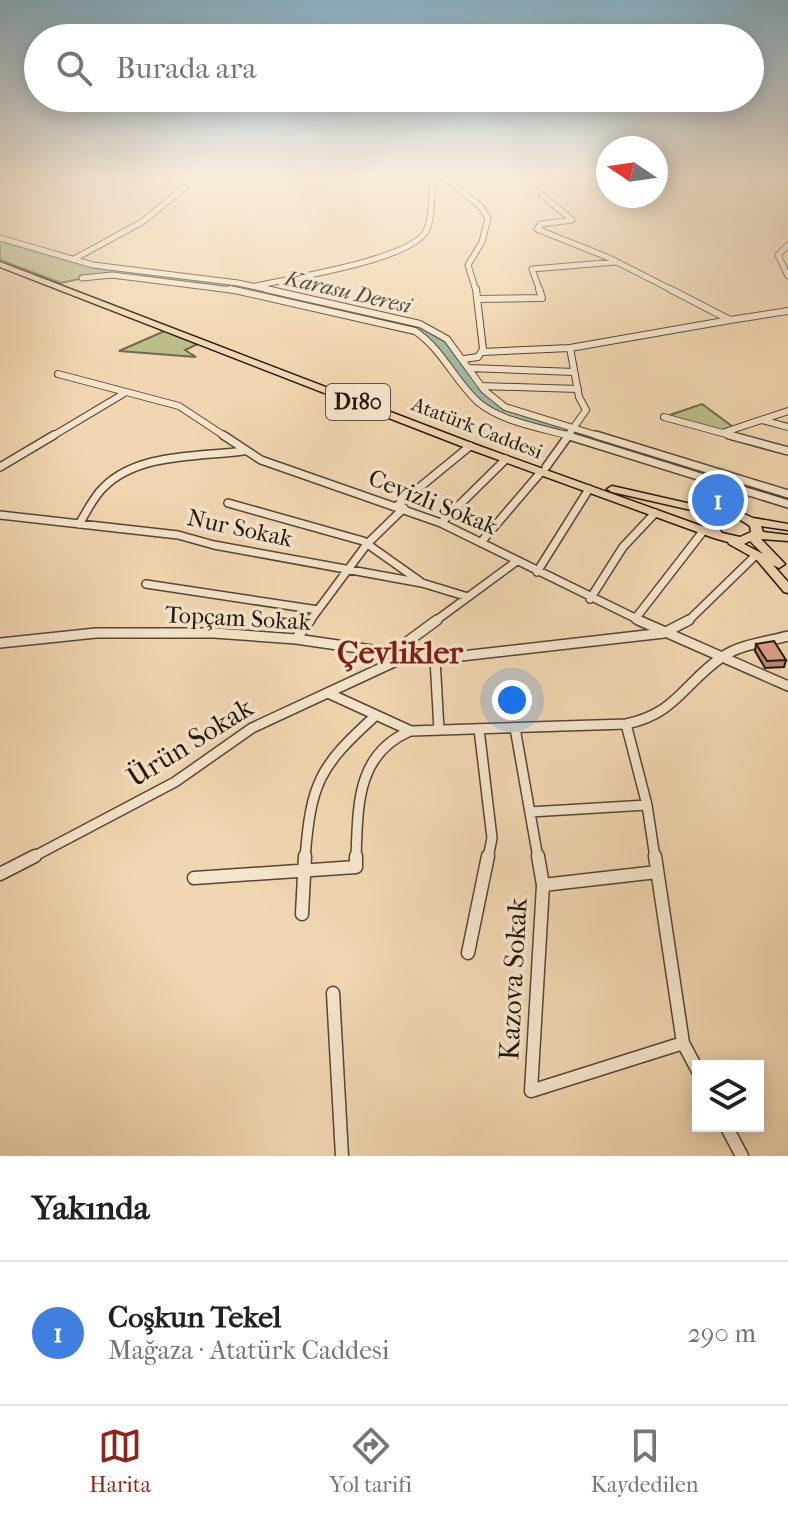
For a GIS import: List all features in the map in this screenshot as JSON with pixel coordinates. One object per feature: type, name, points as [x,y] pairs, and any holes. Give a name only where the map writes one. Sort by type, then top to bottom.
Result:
[{"type":"highway","name":"Atatürk Caddesi","points":[[0,262],[506,459],[638,497],[788,527]]},
{"type":"highway","name":"Atatürk Caddesi","points":[[0,262],[589,489],[722,537],[788,538]]},
{"type":"highway","points":[[722,514],[709,523],[722,537],[756,555],[788,589]]},
{"type":"highway","points":[[752,521],[757,528],[754,536],[783,565],[788,576]]},
{"type":"street","points":[[74,259],[127,230]]},
{"type":"street","points":[[256,287],[384,256],[417,241],[424,230]]},
{"type":"street","points":[[482,352],[477,299],[468,265],[482,242],[485,230]]},
{"type":"street","points":[[540,230],[566,238],[730,320]]},
{"type":"street","points":[[0,238],[102,266],[256,287],[420,324],[444,336],[481,386],[505,407],[788,494]]},
{"type":"street","points":[[788,245],[780,251],[778,258],[788,276]]},
{"type":"street","points":[[477,299],[542,298],[532,269],[616,262]]},
{"type":"street","points":[[82,278],[107,275],[229,289],[411,330],[439,350],[481,406],[788,504]]},
{"type":"street","points":[[464,359],[475,358],[482,352],[570,348],[788,311]]},
{"type":"street","points":[[482,541],[543,469],[586,410],[578,389],[570,348]]},
{"type":"street","points":[[469,368],[574,372]]},
{"type":"street","name":"Cevizli Sokak","points":[[58,374],[179,406],[243,451],[286,470],[401,506],[441,523],[482,541],[590,599],[788,686]]},
{"type":"street","points":[[481,386],[578,389]]},
{"type":"street","points":[[0,467],[123,393]]},
{"type":"street","points":[[722,433],[788,411]]},
{"type":"street","points":[[664,417],[788,451]]},
{"type":"street","points":[[761,420],[788,427]]},
{"type":"street","points":[[296,639],[367,544],[401,506],[470,446]]},
{"type":"street","points":[[79,524],[102,490],[122,476],[170,459],[243,451]]},
{"type":"street","points":[[441,523],[506,459]]},
{"type":"street","points":[[537,572],[589,489]]},
{"type":"street","points":[[228,503],[367,544],[422,583]]},
{"type":"street","points":[[590,599],[623,547],[655,513]]},
{"type":"street","name":"Nur Sokak","points":[[0,515],[178,535],[422,583],[468,597]]},
{"type":"street","points":[[635,619],[704,530]]},
{"type":"street","points":[[664,633],[687,622],[756,555]]},
{"type":"street","points":[[392,653],[517,561]]},
{"type":"street","points":[[146,584],[318,610]]},
{"type":"street","name":"Topçam Sokak","points":[[0,643],[108,633],[214,633],[296,639],[435,659],[664,633]]},
{"type":"street","points":[[194,878],[356,867],[358,803],[366,777],[387,742],[411,731],[626,724],[652,720],[665,713],[722,657],[788,636]]},
{"type":"street","name":"Ürün Sokak","points":[[0,874],[175,782],[252,728],[408,656]]},
{"type":"street","points":[[435,659],[439,730]]},
{"type":"street","points":[[330,694],[374,717],[411,731]]},
{"type":"street","points":[[302,914],[313,799],[319,775],[333,755],[374,717]]},
{"type":"street","points":[[626,724],[647,805],[683,1043],[692,1060]]},
{"type":"street","name":"Kazova Sokak","points":[[515,728],[543,885],[531,1091],[683,1043]]},
{"type":"street","points":[[468,953],[492,838],[479,729]]},
{"type":"street","points":[[530,812],[647,805]]},
{"type":"street","points":[[543,885],[657,872]]},
{"type":"street","points":[[333,993],[342,1156]]},
{"type":"street","points":[[729,1132],[742,1156]]},
{"type":"green space","points":[[0,238],[93,265],[211,279],[402,320],[444,336],[470,369],[453,371],[423,336],[213,286],[92,276],[61,283],[0,260]]},
{"type":"green space","points":[[169,329],[202,342],[185,350],[196,357],[119,351]]},
{"type":"green space","points":[[702,404],[736,429],[722,433],[664,417]]},
{"type":"building","points":[[774,641],[786,660],[767,661],[756,644]]},
{"type":"waterway","name":"Karasu Deresi","points":[[0,242],[91,268],[234,286],[315,306]]},
{"type":"waterway","name":"Karasu Deresi","points":[[330,309],[427,332],[447,350],[471,386],[489,404],[576,435]]},
{"type":"waterway","name":"Karasu Deresi","points":[[622,449],[788,500]]},
{"type":"place","name":"Coşkun Tekel","points":[[718,500]]},
{"type":"district","name":"Çevlikler","points":[[400,652]]}]
